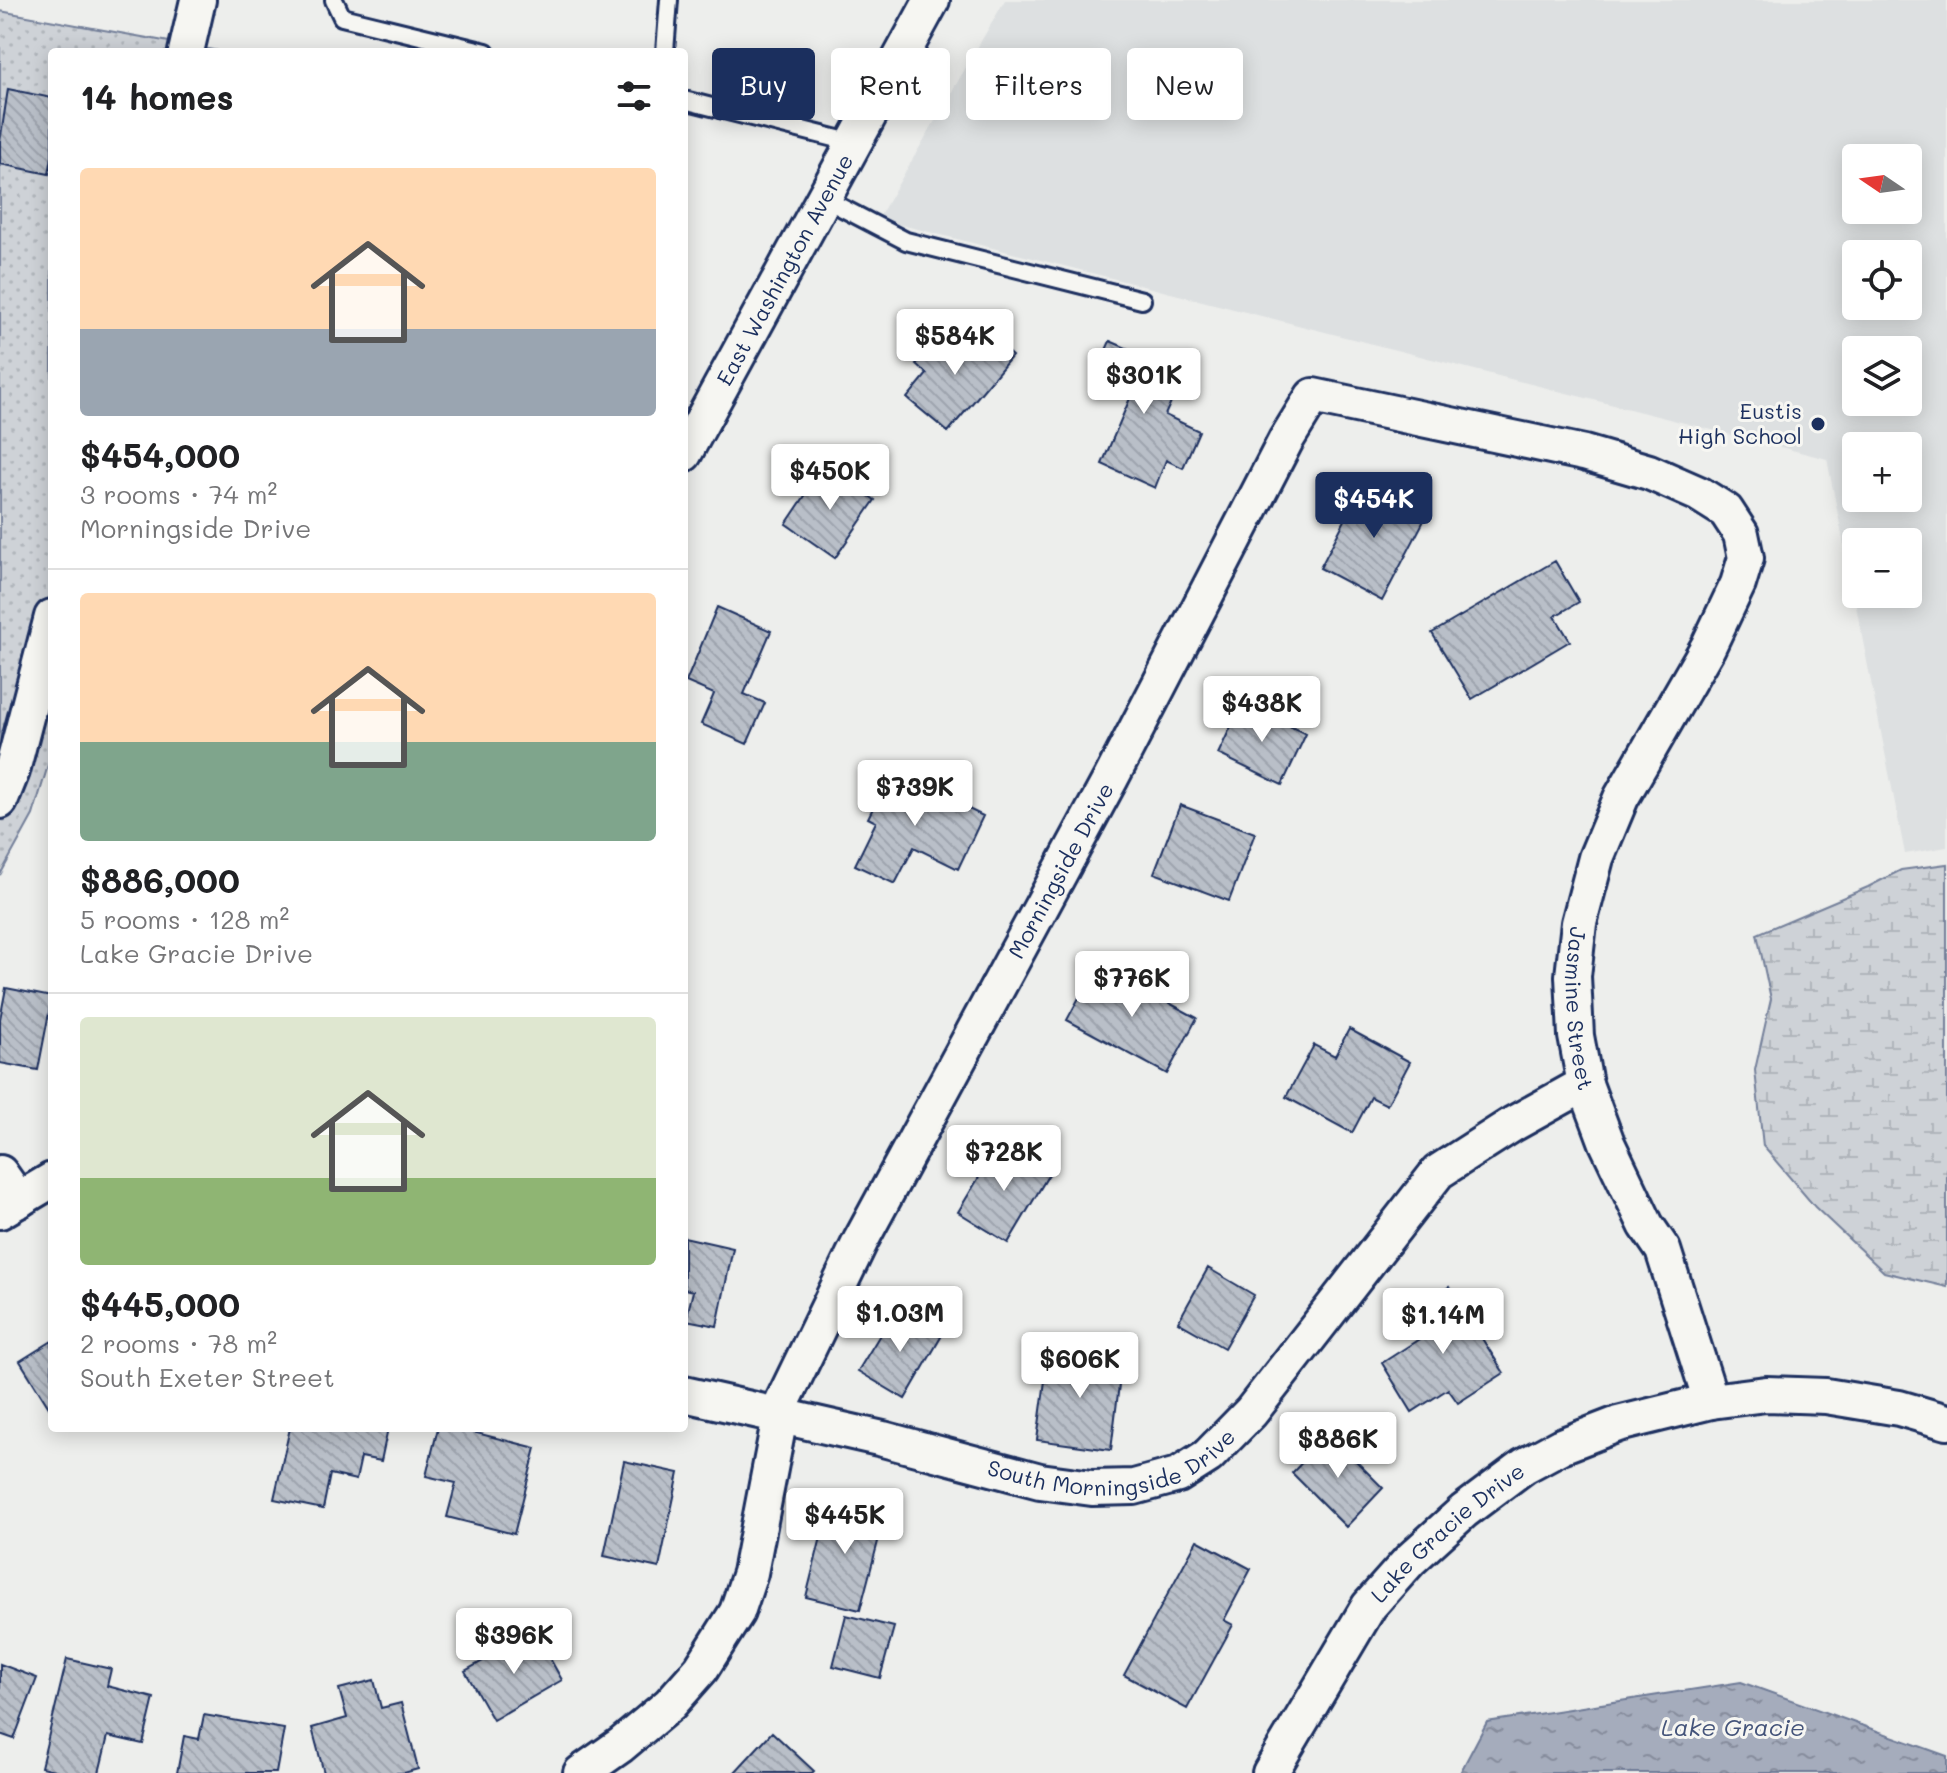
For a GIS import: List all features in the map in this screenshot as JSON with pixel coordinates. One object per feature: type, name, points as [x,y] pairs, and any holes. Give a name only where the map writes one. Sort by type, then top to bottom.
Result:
[{"type":"street","points":[[187,48],[198,0]]},
{"type":"street","name":"East Washington Avenue","points":[[688,447],[932,0]]},
{"type":"street","name":"Morningside Drive","points":[[780,1414],[783,1401],[861,1240],[1111,778],[1299,418],[1313,396],[1385,411]]},
{"type":"street","name":"Jasmine Street","points":[[1385,411],[1584,453],[1649,472],[1699,494],[1726,511],[1741,534],[1746,558],[1738,584],[1708,647],[1621,798],[1596,858],[1579,923],[1573,976],[1576,1036],[1585,1084],[1620,1170],[1646,1225],[1663,1250],[1711,1401]]},
{"type":"street","points":[[0,801],[12,771],[48,632]]},
{"type":"street","name":"South Morningside Drive","points":[[688,1395],[780,1414],[1040,1481],[1092,1488],[1134,1487],[1178,1475],[1208,1456],[1251,1412],[1438,1172],[1513,1124],[1585,1084]]},
{"type":"street","points":[[6,1195],[48,1181]]},
{"type":"street","points":[[1711,1401],[1766,1394],[1826,1396],[1899,1408],[1947,1422]]},
{"type":"street","name":"Lake Gracie Drive","points":[[1270,1773],[1369,1606],[1410,1560],[1464,1511],[1524,1466],[1561,1446],[1618,1424],[1711,1401]]},
{"type":"street","points":[[581,1773],[670,1704],[701,1669],[737,1612],[750,1573],[780,1414]]},
{"type":"lane","points":[[334,0],[342,17],[470,48]]},
{"type":"lane","points":[[665,48],[669,0]]},
{"type":"lane","points":[[688,101],[854,143]]},
{"type":"lane","points":[[823,198],[906,241],[1142,300]]},
{"type":"shaded area","name":"Eustis High School","points":[[1005,0],[1947,0],[1947,847],[1905,854],[1856,608],[1922,608],[1922,528],[1842,528],[1842,535],[1827,459],[878,219],[935,120],[950,120],[950,95],[966,67],[966,120],[1111,120],[1111,48],[977,48]]},
{"type":"green space","points":[[0,11],[202,48],[48,48],[48,765],[33,815],[0,875]]},
{"type":"green space","points":[[1947,864],[1947,1287],[1884,1272],[1815,1207],[1763,1146],[1755,1070],[1771,999],[1757,934],[1901,870]]},
{"type":"water","name":"Lake Gracie","points":[[1741,1682],[1947,1756],[1947,1773],[1460,1773],[1487,1722]]},
{"type":"building","points":[[8,89],[48,97],[48,174],[0,164]]},
{"type":"building","points":[[948,327],[981,355],[994,340],[1012,356],[948,432],[907,398],[927,374],[916,364]]},
{"type":"building","points":[[1110,341],[1184,373],[1165,415],[1199,431],[1183,468],[1166,460],[1155,488],[1102,464],[1131,396],[1093,379]]},
{"type":"building","points":[[825,466],[875,500],[835,558],[786,524]]},
{"type":"building","points":[[1367,478],[1429,511],[1382,601],[1320,568]]},
{"type":"building","points":[[1555,561],[1579,602],[1555,616],[1570,641],[1472,699],[1432,633]]},
{"type":"building","points":[[717,607],[771,631],[744,694],[765,703],[747,744],[701,724],[714,694],[688,683]]},
{"type":"building","points":[[1242,703],[1306,734],[1282,785],[1218,754]]},
{"type":"building","points":[[891,771],[983,816],[958,869],[914,847],[895,884],[855,865],[876,822],[868,818]]},
{"type":"building","points":[[1180,805],[1255,833],[1229,901],[1154,873]]},
{"type":"building","points":[[1097,964],[1197,1018],[1167,1074],[1067,1020]]},
{"type":"building","points":[[6,988],[48,996],[48,1018],[38,1070],[0,1063],[0,1019]]},
{"type":"building","points":[[1349,1029],[1410,1062],[1387,1105],[1371,1097],[1352,1133],[1286,1097],[1314,1045],[1335,1056]]},
{"type":"building","points":[[999,1144],[1049,1174],[1008,1243],[958,1212]]},
{"type":"building","points":[[688,1238],[733,1248],[717,1326],[688,1320],[693,1291],[688,1290]]},
{"type":"building","points":[[1208,1268],[1254,1295],[1224,1348],[1178,1322]]},
{"type":"building","points":[[1449,1287],[1504,1373],[1458,1403],[1448,1389],[1412,1412],[1382,1363],[1430,1332],[1415,1309]]},
{"type":"building","points":[[895,1310],[941,1337],[905,1399],[858,1371]]},
{"type":"building","points":[[48,1344],[48,1406],[20,1361]]},
{"type":"building","points":[[1049,1351],[1122,1360],[1111,1450],[1037,1440]]},
{"type":"building","points":[[289,1432],[387,1432],[381,1461],[361,1457],[356,1480],[330,1474],[323,1509],[274,1499]]},
{"type":"building","points":[[437,1432],[473,1432],[536,1448],[514,1534],[447,1517],[456,1483],[426,1476]]},
{"type":"building","points":[[1329,1434],[1383,1488],[1346,1527],[1292,1473]]},
{"type":"building","points":[[624,1461],[679,1473],[659,1568],[604,1556]]},
{"type":"building","points":[[830,1501],[885,1515],[860,1610],[806,1597]]},
{"type":"building","points":[[1197,1540],[1251,1569],[1224,1620],[1233,1625],[1187,1709],[1124,1675]]},
{"type":"building","points":[[846,1615],[894,1627],[880,1678],[833,1666]]},
{"type":"building","points":[[535,1632],[562,1680],[493,1720],[465,1671]]},
{"type":"building","points":[[67,1659],[111,1669],[107,1686],[154,1698],[143,1744],[108,1736],[99,1773],[67,1773],[41,1767]]},
{"type":"building","points":[[0,1664],[37,1678],[14,1739],[0,1734]]},
{"type":"building","points":[[374,1680],[381,1708],[401,1703],[418,1769],[404,1773],[324,1773],[312,1728],[347,1718],[339,1689]]},
{"type":"building","points":[[204,1715],[284,1729],[276,1773],[177,1773],[184,1736],[199,1739]]},
{"type":"building","points":[[772,1732],[814,1771],[734,1773]]},
{"type":"place","name":"Eustis High School","points":[[1818,424]]}]
